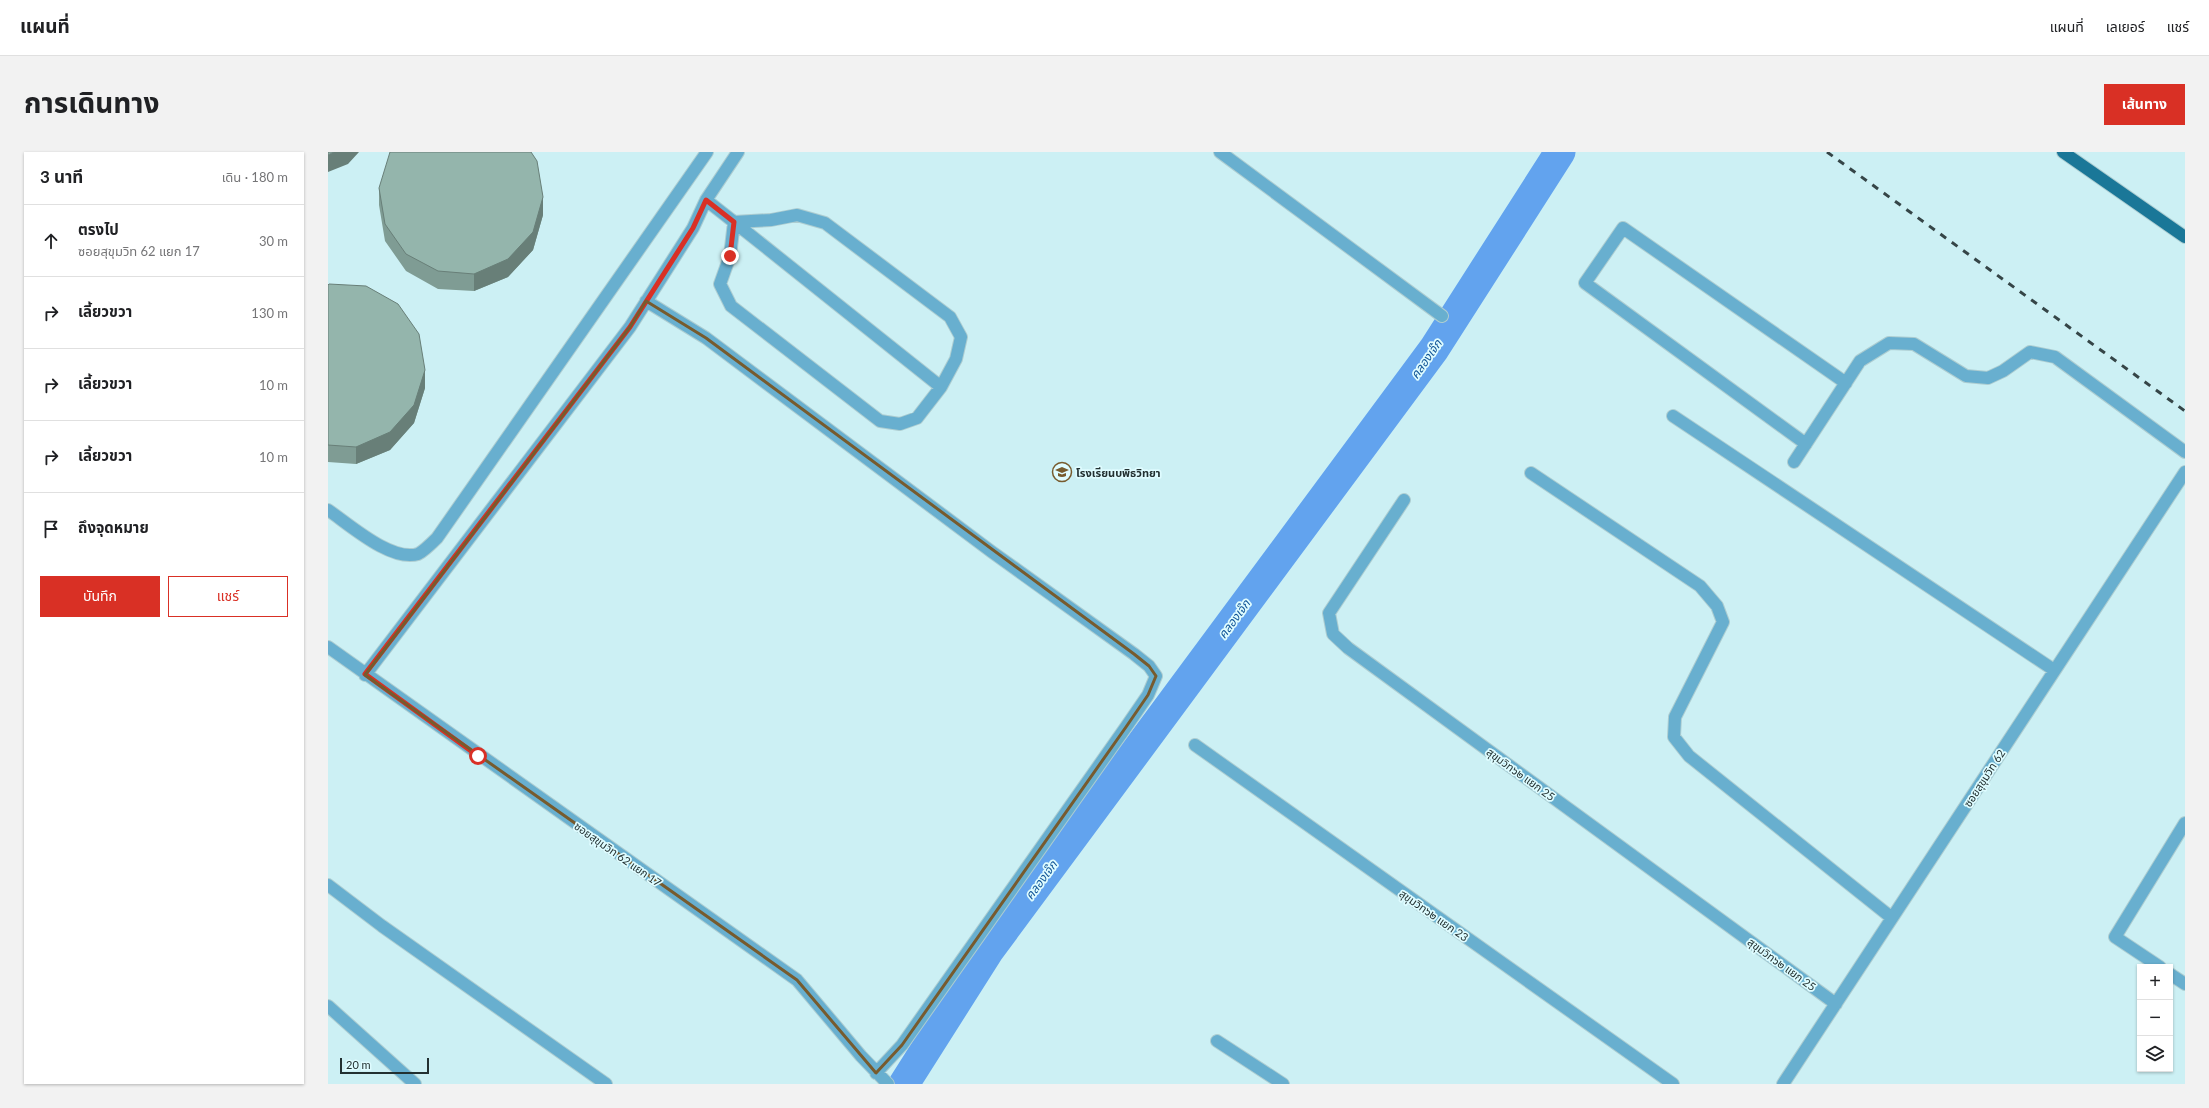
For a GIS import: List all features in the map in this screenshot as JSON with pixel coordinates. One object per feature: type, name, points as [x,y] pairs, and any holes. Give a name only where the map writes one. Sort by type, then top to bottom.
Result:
[{"type":"main road","points":[[2063,152],[2185,237]]},
{"type":"street","points":[[328,510],[386,550],[405,556],[419,553],[437,538],[707,152]]},
{"type":"street","points":[[365,674],[625,333],[693,228],[706,200],[738,152]]},
{"type":"street","points":[[1220,152],[1442,316]]},
{"type":"street","points":[[706,200],[941,387]]},
{"type":"street","points":[[797,215],[825,224],[950,317],[961,337],[956,359],[941,387],[917,418],[900,424],[880,421],[731,306],[720,284],[730,256],[734,222],[771,220],[797,215]]},
{"type":"street","points":[[1806,444],[1585,282],[1623,228],[1846,383]]},
{"type":"street","points":[[646,301],[706,338],[992,552],[1134,654],[1149,666],[1156,676],[1148,695],[1126,727],[902,1045],[876,1073]]},
{"type":"street","points":[[1794,462],[1860,362],[1889,343],[1914,344],[1966,376],[1988,378],[2003,371],[2030,352],[2055,357],[2185,452]]},
{"type":"street","points":[[1673,416],[2054,670]]},
{"type":"street","name":"ซอยสุขุมวิท 62","points":[[1783,1084],[2185,472]]},
{"type":"street","points":[[1531,473],[1700,586],[1717,606],[1723,622],[1675,717],[1674,737],[1688,756],[1892,918]]},
{"type":"street","name":"สุขุมวิท๖๒ แยก 25","points":[[1404,500],[1329,613],[1333,634],[1348,648],[1836,1004]]},
{"type":"street","name":"ซอยสุขุมวิท 62 แยก 17","points":[[328,647],[797,980],[876,1073],[887,1083]]},
{"type":"street","name":"สุขุมวิท๖๒ แยก 23","points":[[1195,745],[1673,1084]]},
{"type":"street","points":[[2156,964],[2115,937],[2185,823]]},
{"type":"street","points":[[328,885],[382,926],[606,1084]]},
{"type":"street","points":[[2173,976],[2185,984]]},
{"type":"street","points":[[328,1006],[415,1084]]},
{"type":"street","points":[[1216,1041],[1283,1084]]},
{"type":"highlighted area","points":[[646,301],[706,338],[1134,654],[1149,666],[1156,676],[1148,695],[1126,727],[902,1045],[876,1073],[797,980],[365,675],[630,327]]},
{"type":"building","points":[[390,152],[531,152],[537,161],[543,197],[533,232],[508,259],[474,274],[438,271],[406,254],[385,224],[379,188]]},
{"type":"building","points":[[329,284],[366,286],[398,304],[419,334],[425,370],[414,405],[390,432],[356,447],[328,445]]},
{"type":"waterway","name":"คลองเจ๊ก","points":[[904,1084],[989,950],[1434,349],[1560,152]]},
{"type":"railway","points":[[1827,152],[2185,411]]},
{"type":"place","name":"โรงเรียนบพิธวิทยา","points":[[1062,472]]},
{"type":"route","points":[[478,756],[365,674],[630,327],[693,228],[706,200],[734,222],[730,256]]}]
